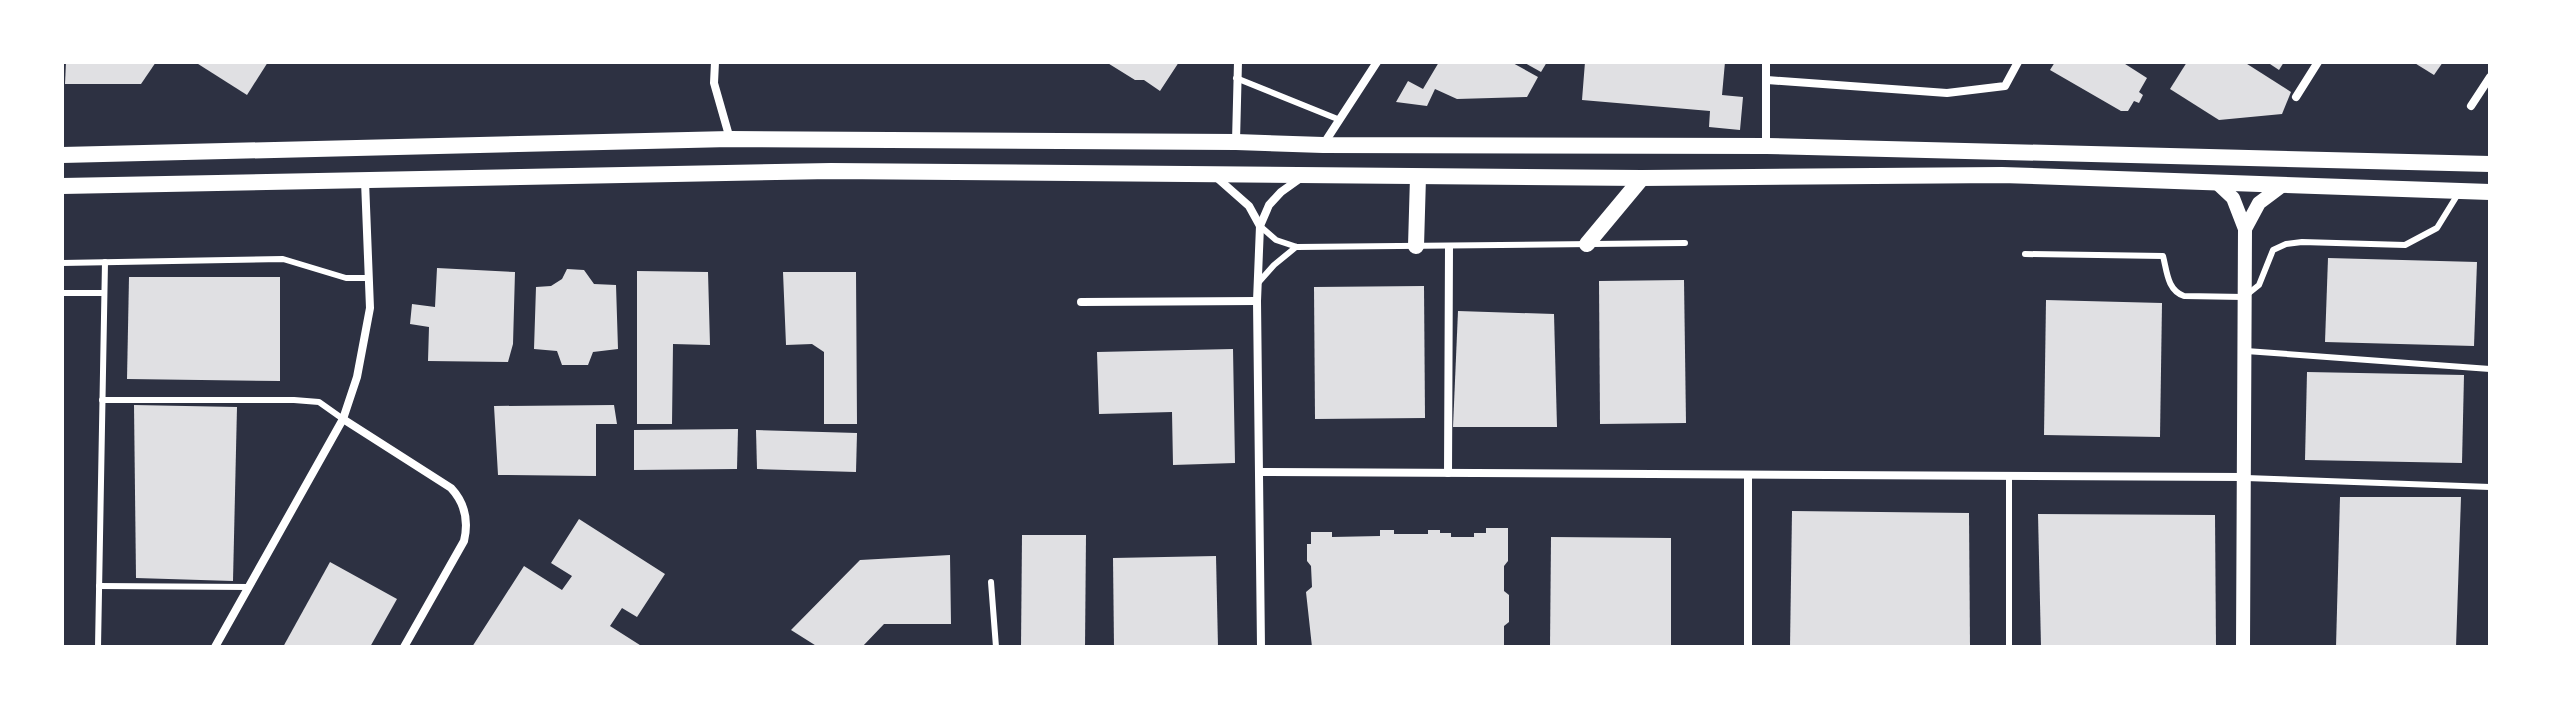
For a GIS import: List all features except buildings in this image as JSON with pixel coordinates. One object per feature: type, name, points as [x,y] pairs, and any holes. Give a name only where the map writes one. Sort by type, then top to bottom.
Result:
[{"type":"main road","points":[[62,155],[730,139],[1766,146],[2490,164]]},
{"type":"main road","points":[[62,186],[831,171],[1642,178],[2002,175],[2490,192]]},
{"type":"main road","points":[[1416,246],[1418,177]]},
{"type":"main road","points":[[1587,244],[1642,178]]},
{"type":"street","points":[[715,62],[714,83],[730,139]]},
{"type":"street","points":[[1236,142],[1238,62]]},
{"type":"street","points":[[1323,145],[1377,62]]},
{"type":"street","points":[[1766,62],[1766,146]]},
{"type":"street","points":[[1767,80],[1947,93],[2005,86],[2018,62]]},
{"type":"street","points":[[2296,97],[2318,62]]},
{"type":"street","points":[[2471,106],[2490,77]]},
{"type":"street","points":[[1214,175],[1249,206],[1260,226]]},
{"type":"street","points":[[1261,647],[1257,301],[1260,226],[1269,205],[1303,176]]},
{"type":"street","points":[[215,647],[343,419],[357,377],[370,308],[365,181]]},
{"type":"street","points":[[2217,183],[2233,198],[2245,229],[2243,647]]},
{"type":"street","points":[[2245,229],[2259,203],[2283,185]]},
{"type":"street","points":[[1448,473],[1449,247]]},
{"type":"street","points":[[1081,302],[1257,301]]},
{"type":"street","points":[[343,419],[451,488],[465,511],[467,528],[464,541],[404,647]]},
{"type":"street","points":[[1259,472],[2243,477]]},
{"type":"street","points":[[1748,475],[1748,647]]},
{"type":"lane","points":[[1236,78],[1340,120]]},
{"type":"lane","points":[[2025,254],[2163,256],[2171,287],[2176,293],[2184,296],[2244,297],[2259,285],[2273,250],[2302,242],[2405,245],[2437,228],[2460,191]]},
{"type":"lane","points":[[1260,226],[1276,240],[1297,247],[1685,243]]},
{"type":"lane","points":[[1258,283],[1297,247]]},
{"type":"lane","points":[[62,263],[283,259],[346,278],[369,278]]},
{"type":"lane","points":[[98,647],[105,262]]},
{"type":"lane","points":[[62,293],[104,293]]},
{"type":"lane","points":[[2244,351],[2490,369]]},
{"type":"lane","points":[[102,400],[294,400],[319,402],[343,419]]},
{"type":"lane","points":[[2009,476],[2009,647]]},
{"type":"lane","points":[[2243,477],[2490,487]]},
{"type":"lane","points":[[991,582],[996,647]]},
{"type":"lane","points":[[99,586],[249,587]]}]
